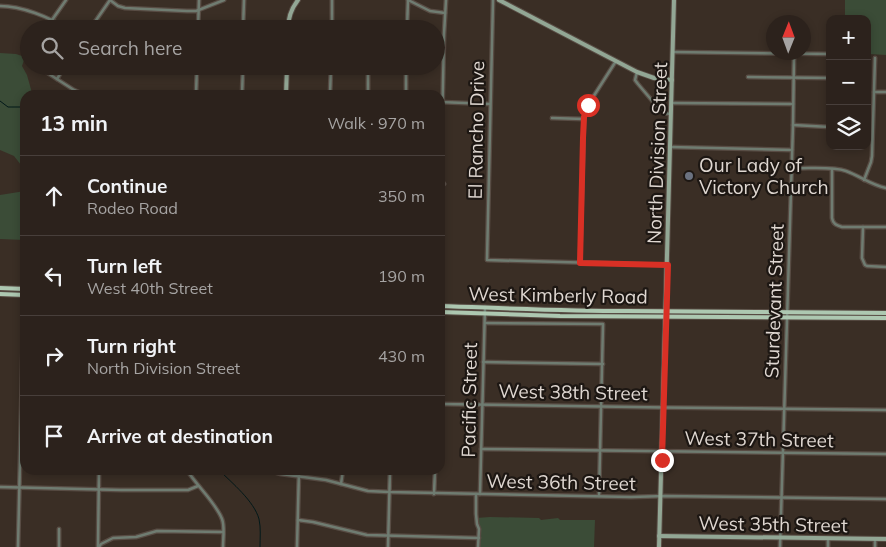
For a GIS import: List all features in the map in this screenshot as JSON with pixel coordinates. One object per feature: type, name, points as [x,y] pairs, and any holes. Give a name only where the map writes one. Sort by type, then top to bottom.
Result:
[{"type":"main road","points":[[499,0],[637,72],[654,78],[672,80]]},
{"type":"main road","name":"North Division Street","points":[[659,547],[674,0]]},
{"type":"main road","points":[[289,20],[289,15],[297,2]]},
{"type":"main road","points":[[286,90],[287,75]]},
{"type":"main road","points":[[0,288],[20,289]]},
{"type":"main road","points":[[0,294],[20,294]]},
{"type":"main road","name":"West Kimberly Road","points":[[445,306],[542,310],[886,313]]},
{"type":"main road","name":"West Kimberly Road","points":[[445,312],[560,316],[886,318]]},
{"type":"main road","name":"West 35th Street","points":[[659,536],[886,539]]},
{"type":"street","points":[[0,6],[26,10],[52,20],[66,0]]},
{"type":"street","points":[[96,20],[110,0],[118,6],[134,9],[196,11],[224,0]]},
{"type":"street","points":[[198,20],[199,0]]},
{"type":"street","points":[[244,0],[244,20]]},
{"type":"street","points":[[290,0],[297,2]]},
{"type":"street","points":[[332,0],[332,20]]},
{"type":"street","points":[[408,20],[408,0],[430,11],[445,13]]},
{"type":"street","points":[[445,20],[446,0]]},
{"type":"street","name":"El Rancho Drive","points":[[494,0],[487,260],[580,263]]},
{"type":"street","points":[[673,52],[826,54]]},
{"type":"street","points":[[864,180],[872,156],[875,58]]},
{"type":"street","name":"Sturdevant Street","points":[[780,547],[794,60]]},
{"type":"street","points":[[617,61],[588,105],[584,119],[580,263],[668,265]]},
{"type":"street","points":[[637,72],[635,80],[638,84],[660,110],[666,114],[672,114]]},
{"type":"street","points":[[51,75],[74,90]]},
{"type":"street","points":[[57,79],[59,75]]},
{"type":"street","points":[[196,90],[197,75]]},
{"type":"street","points":[[242,75],[242,90]]},
{"type":"street","points":[[330,90],[331,75]]},
{"type":"street","points":[[368,75],[368,90]]},
{"type":"street","points":[[406,75],[406,90]]},
{"type":"street","points":[[442,75],[442,90]]},
{"type":"street","points":[[748,77],[826,78]]},
{"type":"street","points":[[874,92],[886,92]]},
{"type":"street","points":[[445,102],[490,104]]},
{"type":"street","points":[[672,103],[793,104]]},
{"type":"street","points":[[552,118],[584,119]]},
{"type":"street","points":[[793,125],[826,127]]},
{"type":"street","points":[[671,147],[792,150]]},
{"type":"street","points":[[791,168],[846,171],[886,188]]},
{"type":"street","points":[[832,169],[832,221],[835,225],[842,227],[886,228]]},
{"type":"street","points":[[863,227],[862,258],[865,265],[886,267]]},
{"type":"street","name":"Pacific Street","points":[[478,547],[479,529],[476,524],[476,514],[481,449],[485,307]]},
{"type":"street","name":"West Kimberly Road","points":[[485,322],[604,324],[603,364]]},
{"type":"street","points":[[483,362],[603,364],[599,496]]},
{"type":"street","name":"West 38th Street","points":[[445,404],[886,410]]},
{"type":"street","name":"West 37th Street","points":[[481,449],[886,454]]},
{"type":"street","points":[[18,547],[21,475]]},
{"type":"street","points":[[99,475],[99,547]]},
{"type":"street","points":[[190,475],[222,520],[223,547]]},
{"type":"street","name":"West 36th Street","points":[[290,475],[326,480],[368,491],[434,494],[886,498]]},
{"type":"street","points":[[341,484],[342,475]]},
{"type":"street","points":[[388,547],[390,475]]},
{"type":"street","points":[[434,494],[435,475]]},
{"type":"street","points":[[297,547],[299,476]]},
{"type":"street","points":[[0,487],[188,490],[198,486]]},
{"type":"street","points":[[298,520],[359,533],[388,536],[478,538]]},
{"type":"street","points":[[59,528],[59,547]]},
{"type":"street","points":[[99,547],[113,538],[136,537],[157,531],[223,532]]},
{"type":"street","points":[[828,538],[828,547]]},
{"type":"street","points":[[875,539],[875,547]]},
{"type":"green space","points":[[845,0],[886,0],[886,55],[871,54],[871,15],[845,15]]},
{"type":"green space","points":[[0,53],[16,54],[20,55],[20,75],[27,75],[31,90],[20,90],[20,164],[14,156],[0,150]]},
{"type":"green space","points":[[20,192],[20,240],[0,239],[0,195]]},
{"type":"green space","points":[[476,518],[539,518],[541,520],[558,518],[560,520],[595,520],[594,547],[478,547],[479,529]]},
{"type":"waterway","points":[[0,101],[8,107],[20,107]]},
{"type":"waterway","points":[[224,475],[242,493],[256,512],[260,526],[260,547]]},
{"type":"place","name":"Our Lady of Victory Church","points":[[689,176]]},
{"type":"route","points":[[588,105],[584,117],[580,263],[668,265],[662,460]]}]
